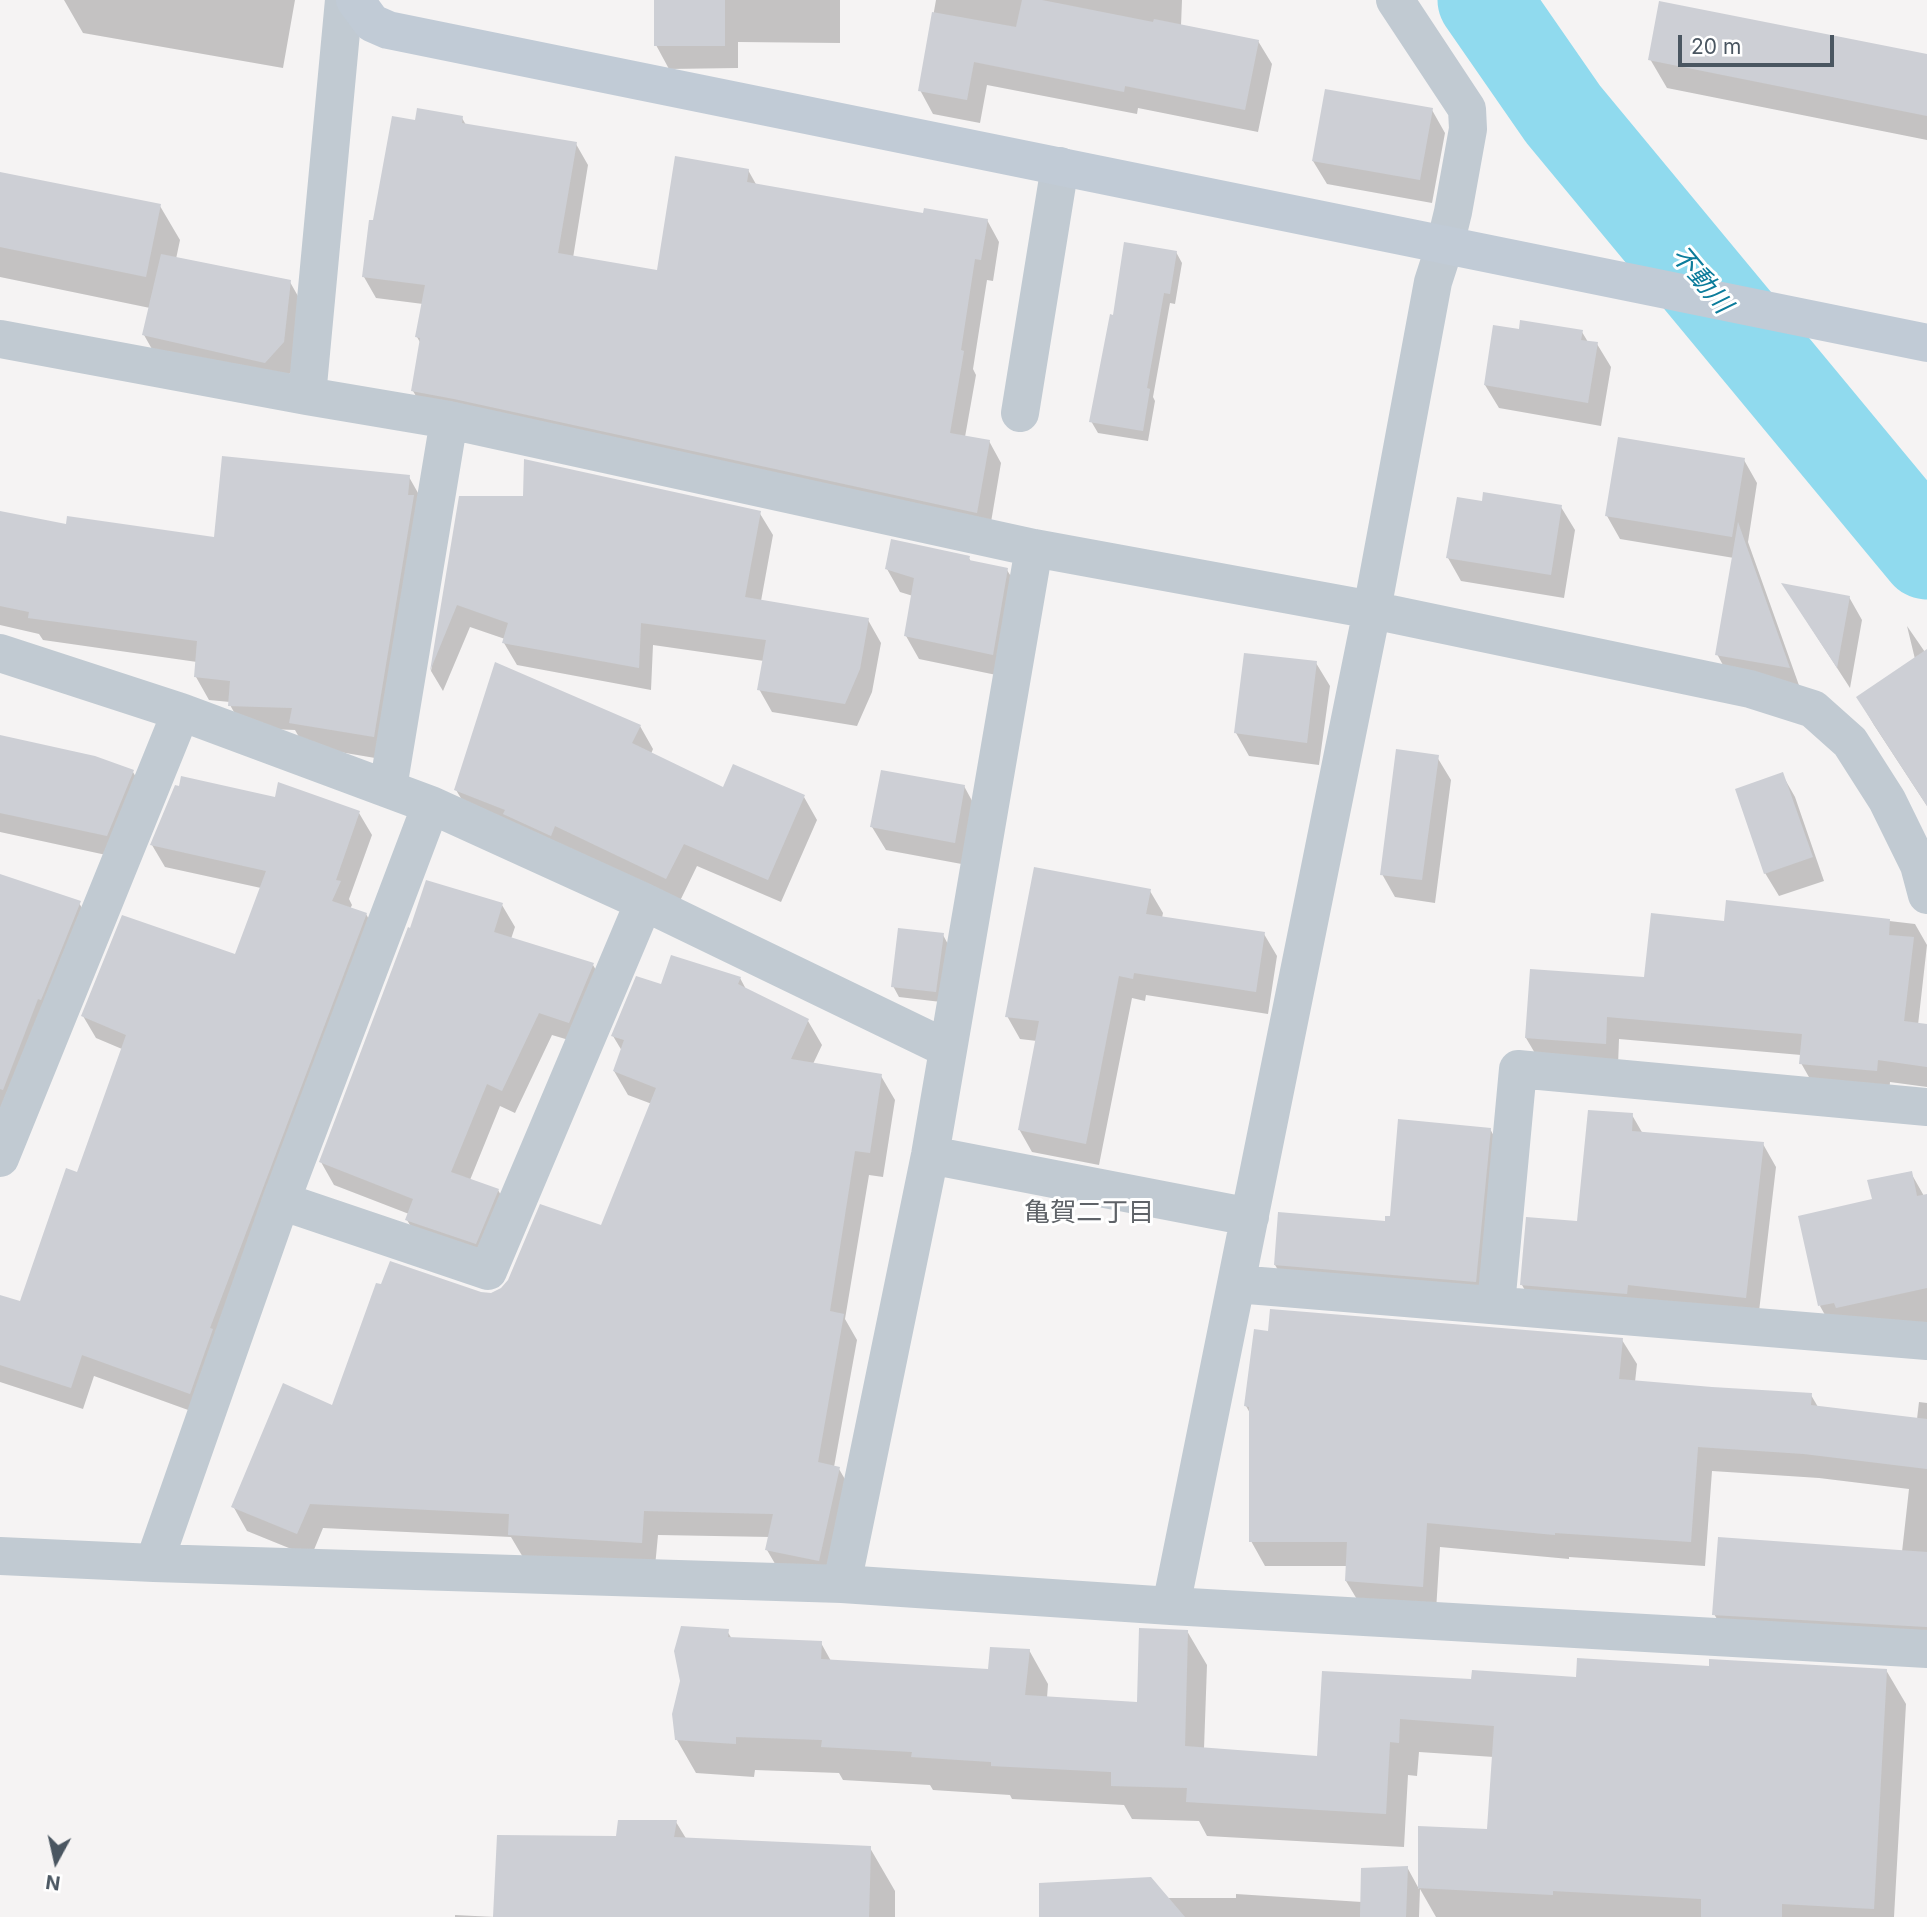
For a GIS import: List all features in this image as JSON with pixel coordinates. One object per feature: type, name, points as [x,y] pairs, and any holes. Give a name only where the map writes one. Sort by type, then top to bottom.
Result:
[{"type":"street","points":[[307,396],[344,0]]},
{"type":"street","points":[[355,0],[372,23],[388,30],[1927,343]]},
{"type":"street","points":[[1171,1606],[1372,610],[1433,282],[1445,245],[1468,129],[1467,109],[1395,0]]},
{"type":"street","points":[[1020,413],[1060,166]]},
{"type":"street","points":[[0,339],[449,420],[1034,548],[1372,610],[1750,689],[1813,709],[1850,742],[1887,800],[1919,865],[1927,895]]},
{"type":"street","points":[[388,788],[449,420]]},
{"type":"street","points":[[842,1584],[930,1156],[1034,548]]},
{"type":"street","points":[[0,653],[181,712],[430,804],[644,902],[948,1049]]},
{"type":"street","points":[[0,1158],[181,712]]},
{"type":"street","points":[[153,1563],[281,1201],[430,804]]},
{"type":"street","points":[[281,1201],[488,1271],[644,902]]},
{"type":"street","points":[[1496,1305],[1518,1069],[1927,1107]]},
{"type":"street","points":[[930,1156],[1250,1217]]},
{"type":"street","points":[[1236,1284],[1927,1341]]},
{"type":"street","points":[[0,1556],[842,1584],[1171,1606],[1927,1649]]},
{"type":"building","points":[[654,0],[725,0],[725,46],[654,46]]},
{"type":"building","points":[[1022,0],[1042,0],[1259,40],[1245,110],[1125,86],[1124,92],[974,62],[967,100],[918,91],[932,12],[1016,27]]},
{"type":"building","points":[[1659,1],[1927,54],[1927,116],[1648,60]]},
{"type":"building","points":[[1325,89],[1433,108],[1420,180],[1312,161]]},
{"type":"building","points":[[417,108],[463,116],[462,123],[577,142],[558,253],[657,270],[675,156],[749,169],[747,182],[923,213],[924,208],[988,219],[981,260],[975,259],[961,350],[964,351],[950,433],[990,440],[977,513],[411,391],[420,338],[415,337],[425,285],[362,277],[369,220],[373,220],[392,116],[415,120]]},
{"type":"building","points":[[0,172],[161,204],[146,277],[0,247]]},
{"type":"building","points":[[1124,242],[1177,251],[1170,294],[1164,293],[1147,388],[1150,389],[1143,431],[1089,422],[1110,314],[1113,315]]},
{"type":"building","points":[[161,254],[291,280],[284,342],[265,363],[142,335]]},
{"type":"building","points":[[1520,320],[1583,330],[1581,340],[1598,342],[1588,403],[1484,385],[1493,325],[1519,329]]},
{"type":"building","points":[[1618,437],[1745,458],[1732,537],[1605,516]]},
{"type":"building","points":[[222,456],[410,475],[408,495],[414,495],[374,737],[289,723],[292,708],[228,706],[230,681],[194,677],[197,641],[28,618],[29,612],[0,606],[0,511],[66,524],[67,516],[214,537]]},
{"type":"building","points":[[524,459],[761,511],[745,597],[869,618],[860,669],[845,704],[757,690],[766,640],[641,623],[639,668],[502,643],[508,623],[457,605],[430,671],[459,496],[523,496]]},
{"type":"building","points":[[1483,492],[1562,505],[1551,575],[1446,558],[1457,497],[1482,501]]},
{"type":"building","points":[[1738,522],[1790,668],[1715,655]]},
{"type":"building","points":[[891,539],[970,556],[969,560],[1008,568],[993,655],[904,636],[914,578],[885,569]]},
{"type":"building","points":[[1781,583],[1850,596],[1837,668]]},
{"type":"building","points":[[1927,649],[1927,806],[1856,697]]},
{"type":"building","points":[[1244,653],[1317,661],[1307,743],[1234,733]]},
{"type":"building","points":[[495,662],[641,725],[632,743],[723,787],[733,764],[805,795],[768,880],[684,844],[666,879],[555,826],[551,836],[503,814],[505,810],[454,790]]},
{"type":"building","points":[[0,735],[95,756],[134,770],[107,836],[0,813]]},
{"type":"building","points":[[1396,749],[1439,755],[1422,880],[1380,875]]},
{"type":"building","points":[[881,770],[965,785],[955,843],[870,827]]},
{"type":"building","points":[[1783,772],[1813,857],[1764,874],[1735,789]]},
{"type":"building","points":[[181,776],[275,797],[278,782],[360,811],[336,880],[341,881],[332,901],[367,913],[210,1328],[213,1329],[190,1394],[82,1355],[71,1388],[0,1365],[0,1295],[20,1301],[66,1168],[77,1172],[126,1035],[81,1016],[122,915],[235,954],[266,871],[150,845],[175,785],[179,786]]},
{"type":"building","points":[[1034,867],[1151,889],[1146,914],[1265,932],[1256,992],[1134,973],[1133,979],[1119,976],[1086,1144],[1018,1130],[1039,1021],[1005,1017]]},
{"type":"building","points":[[0,874],[81,901],[41,1000],[38,999],[3,1090],[0,1089]]},
{"type":"building","points":[[426,880],[503,903],[494,932],[594,963],[569,1023],[539,1013],[502,1091],[487,1084],[451,1172],[499,1189],[476,1244],[405,1220],[413,1199],[319,1162]]},
{"type":"building","points":[[1726,900],[1890,919],[1889,935],[1914,937],[1904,1021],[1927,1024],[1927,1067],[1878,1060],[1877,1071],[1799,1064],[1802,1034],[1607,1017],[1606,1044],[1525,1038],[1530,969],[1644,977],[1651,913],[1724,921]]},
{"type":"building","points":[[898,928],[944,933],[936,992],[891,987]]},
{"type":"building","points":[[671,955],[741,977],[738,984],[809,1019],[791,1059],[882,1074],[870,1153],[855,1151],[830,1311],[844,1314],[818,1462],[840,1467],[819,1561],[765,1550],[773,1514],[644,1511],[642,1543],[508,1535],[509,1514],[310,1504],[297,1534],[231,1507],[283,1383],[332,1405],[376,1283],[381,1284],[390,1261],[491,1293],[501,1288],[508,1280],[540,1204],[601,1225],[656,1088],[613,1071],[624,1040],[611,1036],[636,976],[661,984]]},
{"type":"building","points":[[1588,1110],[1633,1113],[1632,1131],[1764,1142],[1746,1298],[1628,1285],[1627,1294],[1520,1285],[1526,1217],[1577,1221]]},
{"type":"building","points":[[1398,1119],[1491,1128],[1476,1282],[1274,1265],[1278,1212],[1385,1221],[1385,1216],[1390,1216]]},
{"type":"building","points":[[1912,1171],[1917,1196],[1927,1194],[1927,1288],[1836,1308],[1834,1303],[1818,1306],[1798,1216],[1872,1199],[1867,1180]]},
{"type":"building","points":[[1270,1309],[1623,1338],[1619,1379],[1812,1393],[1811,1405],[1927,1419],[1927,1469],[1804,1454],[1698,1447],[1691,1542],[1555,1535],[1427,1523],[1423,1587],[1345,1581],[1347,1542],[1249,1542],[1249,1407],[1244,1406],[1254,1329],[1268,1331]]},
{"type":"building","points":[[1718,1537],[1927,1552],[1927,1627],[1712,1615]]},
{"type":"building","points":[[681,1626],[729,1629],[728,1637],[822,1641],[821,1659],[988,1669],[990,1647],[1030,1649],[1025,1695],[1137,1702],[1139,1628],[1188,1630],[1185,1746],[1317,1756],[1322,1671],[1471,1679],[1472,1670],[1576,1677],[1577,1658],[1709,1666],[1709,1659],[1887,1669],[1874,1909],[1782,1904],[1782,1917],[1701,1917],[1701,1899],[1553,1891],[1553,1895],[1418,1888],[1418,1826],[1487,1829],[1494,1726],[1400,1719],[1399,1743],[1390,1742],[1386,1814],[1186,1802],[1187,1788],[1111,1786],[1111,1772],[991,1766],[991,1762],[911,1757],[912,1752],[821,1747],[822,1740],[736,1737],[736,1744],[675,1740],[672,1714],[680,1681],[674,1651]]},
{"type":"building","points":[[618,1820],[677,1820],[674,1837],[871,1846],[869,1917],[493,1917],[497,1835],[616,1836]]},
{"type":"building","points":[[1408,1866],[1406,1917],[1360,1917],[1361,1868]]},
{"type":"building","points":[[1151,1877],[1185,1917],[1039,1917],[1039,1883]]},
{"type":"waterway","name":"不動川","points":[[1484,0],[1563,114],[1927,553]]},
{"type":"district","name":"亀賀二丁目","points":[[1089,1213]]}]
